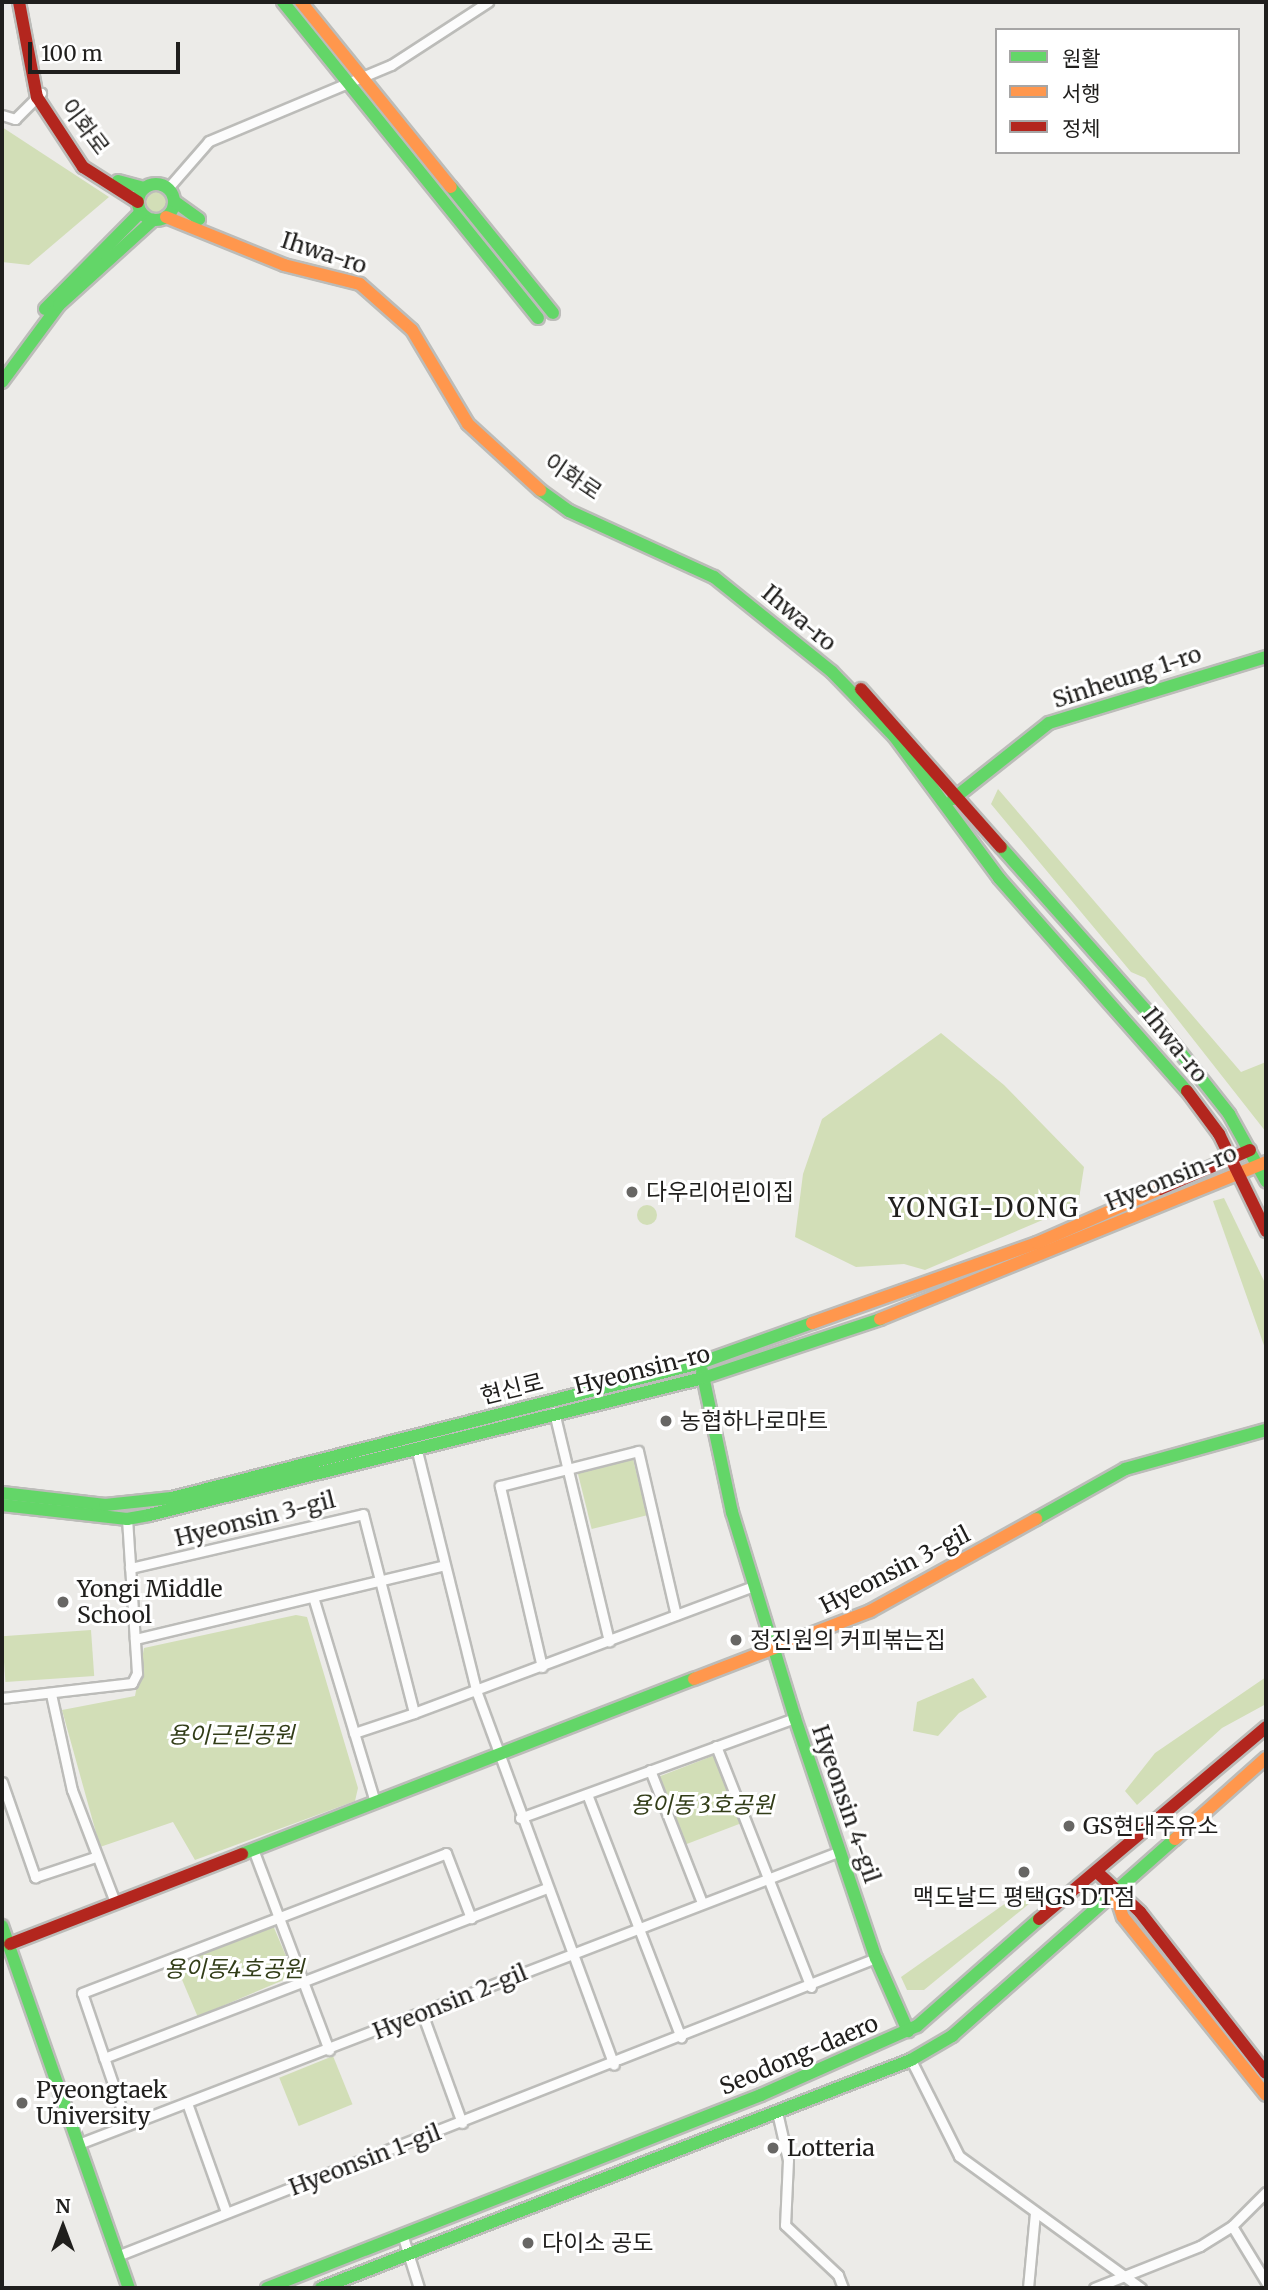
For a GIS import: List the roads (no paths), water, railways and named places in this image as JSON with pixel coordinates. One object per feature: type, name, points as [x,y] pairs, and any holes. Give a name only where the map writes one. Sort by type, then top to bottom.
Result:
[{"type":"street","points":[[19,2],[39,94],[83,157],[112,178],[145,188],[167,188],[209,141],[362,77],[452,30],[488,2]]},
{"type":"street","points":[[25,2],[29,47],[39,94]]},
{"type":"street","points":[[283,2],[538,318]]},
{"type":"street","points":[[301,2],[553,313]]},
{"type":"street","points":[[2,115],[15,119],[39,94]]},
{"type":"street","name":"이화로","points":[[39,94],[83,167],[159,219]]},
{"type":"street","points":[[2,365],[56,296],[139,207],[145,188]]},
{"type":"street","points":[[2,382],[58,306],[159,219],[174,201],[167,188]]},
{"type":"street","name":"이화로","points":[[174,201],[256,246],[351,274],[391,296],[417,327],[463,409],[527,471],[587,514],[726,578],[876,701],[1158,1024],[1229,1114],[1250,1150],[1262,1163]]},
{"type":"street","name":"Ihwa-ro","points":[[159,219],[284,265],[360,284],[391,305],[468,424],[524,479],[569,511],[691,565],[734,591],[866,704],[943,806],[1185,1088],[1231,1159],[1266,1231]]},
{"type":"street","name":"Sinheung 1-ro","points":[[943,806],[1049,723],[1266,657]]},
{"type":"street","name":"현신로","points":[[2,1493],[105,1505],[172,1499],[699,1363],[1037,1243],[1250,1150]]},
{"type":"street","points":[[1262,1163],[1266,1181]]},
{"type":"street","name":"Hyeonsin-ro","points":[[2,1505],[127,1519],[554,1412],[703,1378],[910,1309],[1262,1163]]},
{"type":"street","name":"Hyeonsin 4-gil","points":[[699,1363],[754,1586],[795,1718],[876,1958],[908,2031]]},
{"type":"street","points":[[554,1412],[609,1641]]},
{"type":"street","name":"Hyeonsin 3-gil","points":[[10,1944],[870,1611],[1125,1469],[1266,1430]]},
{"type":"street","points":[[416,1447],[442,1566],[477,1693],[570,1954],[614,2065]]},
{"type":"street","points":[[542,1667],[500,1486],[638,1451],[676,1615]]},
{"type":"street","name":"Hyeonsin 3-gil","points":[[130,1567],[363,1514],[414,1713]]},
{"type":"street","points":[[2,1698],[132,1683],[135,1639],[127,1519]]},
{"type":"street","points":[[135,1639],[314,1600],[442,1566]]},
{"type":"street","points":[[354,1733],[477,1693],[754,1586]]},
{"type":"street","points":[[314,1600],[375,1802]]},
{"type":"street","points":[[51,1694],[72,1790],[95,1857],[115,1902]]},
{"type":"street","points":[[520,1818],[795,1718]]},
{"type":"street","name":"Seodong-daero","points":[[267,2288],[403,2237],[908,2031],[946,2006],[1202,1776],[1266,1727]]},
{"type":"street","points":[[716,1746],[811,1987]]},
{"type":"street","name":"Seodong-daero","points":[[321,2288],[410,2256],[911,2060],[952,2036],[1266,1758]]},
{"type":"street","points":[[650,1770],[702,1903]]},
{"type":"street","points":[[2,1782],[35,1877],[95,1857]]},
{"type":"street","points":[[587,1794],[642,1926],[681,2037]]},
{"type":"street","points":[[253,1849],[329,2050]]},
{"type":"street","name":"Hyeonsin 2-gil","points":[[81,2143],[329,2050],[840,1851]]},
{"type":"street","points":[[127,2126],[82,1993],[446,1853],[471,1917]]},
{"type":"street","points":[[1097,1872],[1140,1912],[1266,2073]]},
{"type":"street","points":[[104,2058],[546,1888]]},
{"type":"street","points":[[1114,1890],[1131,1928],[1266,2095]]},
{"type":"street","points":[[2,1926],[81,2143],[129,2288]]},
{"type":"street","name":"Hyeonsin 1-gil","points":[[117,2256],[614,2065],[811,1987],[876,1958]]},
{"type":"street","points":[[422,2013],[461,2123]]},
{"type":"street","points":[[911,2060],[959,2156],[1118,2275],[1141,2288]]},
{"type":"street","points":[[187,2103],[226,2212]]},
{"type":"street","name":"Seodong-daero","points":[[777,2112],[788,2160],[785,2225],[838,2275],[843,2288]]},
{"type":"street","points":[[1094,2288],[1118,2275],[1200,2246],[1232,2226],[1266,2192]]},
{"type":"street","points":[[1028,2288],[1035,2213]]},
{"type":"street","points":[[1232,2226],[1266,2282]]},
{"type":"street","points":[[403,2237],[419,2288]]},
{"type":"place","name":"다우리어린이집","points":[[632,1192]]},
{"type":"place","name":"농협하나로마트","points":[[666,1421]]},
{"type":"place","name":"Yongi Middle School","points":[[63,1602]]},
{"type":"place","name":"정진원의 커피볶는집","points":[[736,1640]]},
{"type":"place","name":"GS현대주유소","points":[[1069,1826]]},
{"type":"place","name":"맥도날드 평택GS DT점","points":[[1024,1872]]},
{"type":"place","name":"Pyeongtaek University","points":[[22,2103]]},
{"type":"place","name":"Lotteria","points":[[773,2148]]},
{"type":"place","name":"다이소 공도","points":[[528,2243]]},
{"type":"district","name":"YONGI-DONG","points":[[984,1208]]},
{"type":"park label","name":"용이근린공원","points":[[231,1735]]},
{"type":"park label","name":"용이동 3호공원","points":[[702,1805]]},
{"type":"park label","name":"용이동4호공원","points":[[234,1969]]}]
